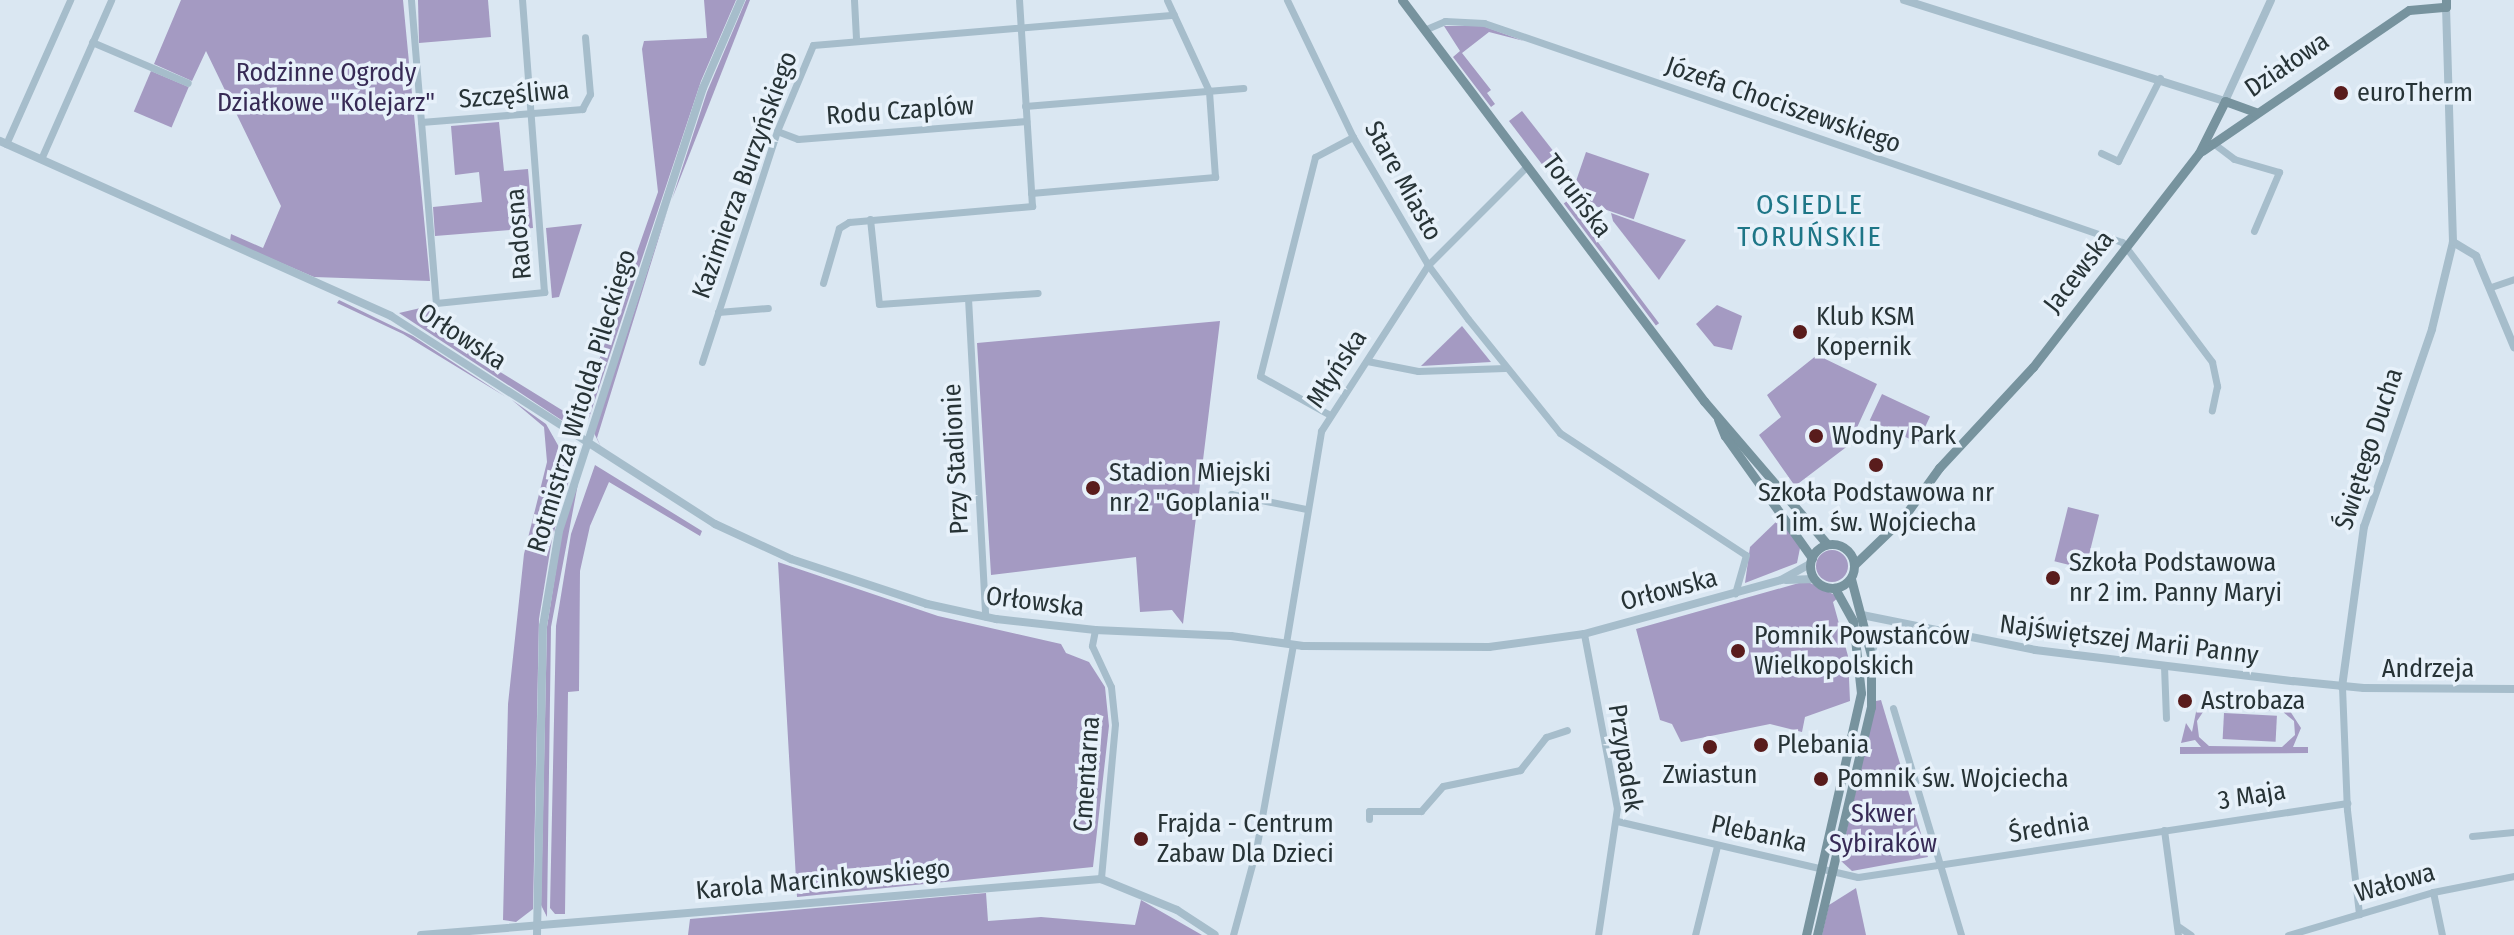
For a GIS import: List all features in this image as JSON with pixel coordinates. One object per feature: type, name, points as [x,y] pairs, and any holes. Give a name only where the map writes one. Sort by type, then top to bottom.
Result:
[{"type":"main road","name":"Toruńska","points":[[1402,0],[1718,419],[1827,544]]},
{"type":"main road","name":"Działowa","points":[[2199,153],[2409,10],[2446,3]]},
{"type":"main road","points":[[2225,101],[2256,112]]},
{"type":"main road","name":"Jacewska","points":[[1855,564],[2033,367],[2199,153],[2225,101]]},
{"type":"main road","name":"Toruńska","points":[[1718,419],[1725,436],[1811,561]]},
{"type":"main road","points":[[1806,935],[1861,693],[1853,621],[1835,588],[1814,579],[1811,561],[1827,544],[1848,550],[1877,541]]},
{"type":"main road","points":[[1817,935],[1871,707],[1871,655],[1851,579],[1855,564],[1848,550]]},
{"type":"main road","points":[[1835,588],[1851,579]]},
{"type":"street","points":[[3,143],[70,0]]},
{"type":"street","points":[[41,159],[111,0]]},
{"type":"street","name":"Radosna","points":[[411,0],[436,303],[544,292],[522,0]]},
{"type":"street","name":"Rotmistrza Witolda Pileckiego","points":[[537,930],[543,626],[559,531],[703,88],[741,0]]},
{"type":"street","points":[[854,0],[856,39],[1021,29],[1174,15]]},
{"type":"street","points":[[823,283],[839,228],[870,219],[1032,206],[1019,0]]},
{"type":"street","points":[[1031,193],[1215,177],[1209,91],[1167,0]]},
{"type":"street","name":"Stare Miasto","points":[[1287,0],[1353,137],[1428,265],[1505,368],[1560,433],[1746,555],[1735,593]]},
{"type":"street","points":[[1904,0],[2160,78],[2225,101]]},
{"type":"street","name":"Jacewska","points":[[2225,101],[2271,0]]},
{"type":"street","name":"Świętego Ducha","points":[[2359,914],[2347,803],[2342,687],[2364,527],[2432,329],[2453,242],[2446,3]]},
{"type":"street","name":"Józefa Chociszewskiego","points":[[1424,30],[1441,22],[1484,23],[2127,246]]},
{"type":"street","name":"Szczęśliwa","points":[[421,122],[530,115],[587,105],[585,37]]},
{"type":"street","name":"Kazimierza Burzyńskiego","points":[[702,362],[777,131],[813,45],[856,39]]},
{"type":"street","points":[[92,42],[188,83]]},
{"type":"street","points":[[2101,153],[2118,161],[2160,78]]},
{"type":"street","points":[[1025,106],[1243,88]]},
{"type":"street","name":"Rodu Czaplów","points":[[777,131],[798,139],[1026,121]]},
{"type":"street","points":[[1330,415],[1260,376],[1315,157],[1353,137]]},
{"type":"street","name":"Orłowska","points":[[3,143],[355,300],[431,339],[704,518],[791,559],[985,617],[1095,630],[1289,644],[1489,647],[1584,634],[1781,580],[1814,579]]},
{"type":"street","points":[[2213,143],[2234,159],[2279,172],[2254,231]]},
{"type":"street","name":"Młyńska","points":[[1233,935],[1256,850],[1319,438],[1330,415],[1428,265],[1527,166]]},
{"type":"street","points":[[870,219],[879,304],[1038,293]]},
{"type":"street","points":[[2453,242],[2476,256],[2514,347]]},
{"type":"street","points":[[2127,246],[2212,362],[2217,386],[2212,410]]},
{"type":"street","points":[[2491,287],[2514,279]]},
{"type":"street","name":"Przy Stadionie","points":[[968,298],[985,617]]},
{"type":"street","points":[[718,312],[768,308]]},
{"type":"street","points":[[1367,361],[1418,371],[1505,368]]},
{"type":"street","points":[[1247,501],[1306,509]]},
{"type":"street","name":"Orłowska","points":[[1781,580],[1811,561]]},
{"type":"street","name":"Najświętszej Marii Panny","points":[[1862,615],[1911,629],[2164,666],[2342,687]]},
{"type":"street","name":"Najświętszej Marii Panny","points":[[1871,655],[1880,633],[1911,629]]},
{"type":"street","name":"Cmentarna","points":[[1095,630],[1092,646],[1111,687],[1115,724],[1101,879]]},
{"type":"street","name":"Przypadek","points":[[1584,634],[1617,821],[1598,935]]},
{"type":"street","points":[[2164,666],[2166,718]]},
{"type":"street","name":"Andrzeja","points":[[2342,687],[2514,689]]},
{"type":"street","points":[[1893,708],[1961,935]]},
{"type":"street","points":[[1369,819],[1369,811],[1421,811],[1443,786],[1520,770],[1546,737],[1567,730]]},
{"type":"street","name":"3 Maja","points":[[2164,830],[2347,803]]},
{"type":"street","name":"Plebanka","points":[[1617,821],[1822,868],[1832,874],[1859,877],[1940,865]]},
{"type":"street","points":[[2164,830],[2178,931],[2191,935]]},
{"type":"street","name":"Średnia","points":[[1940,865],[2164,830]]},
{"type":"street","points":[[2472,836],[2514,832]]},
{"type":"street","points":[[1695,935],[1717,846]]},
{"type":"street","name":"Wałowa","points":[[2288,935],[2433,892],[2514,876]]},
{"type":"street","name":"Karola Marcinkowskiego","points":[[421,935],[537,930],[1101,879],[1177,910],[1215,935]]},
{"type":"street","points":[[2433,892],[2442,935]]},
{"type":"green space","name":"Rodzinne Ogrody Działkowe \"Kolejarz\"","points":[[181,0],[403,0],[430,281],[314,277],[230,241],[231,234],[263,248],[281,206],[206,51],[192,81],[154,64]]},
{"type":"green space","points":[[418,0],[488,0],[491,37],[419,43]]},
{"type":"green space","points":[[704,0],[736,0],[701,81],[589,418],[583,426],[572,427],[399,313],[429,306],[432,330],[578,420],[658,192],[642,49],[644,41],[707,38]]},
{"type":"green space","points":[[746,0],[750,0],[672,199],[707,92]]},
{"type":"green space","points":[[1444,26],[1483,26],[1524,41],[1489,32],[1462,53],[1491,90],[1487,93],[1495,104],[1491,107],[1453,57],[1460,51]]},
{"type":"green space","points":[[151,71],[189,87],[172,128],[134,112]]},
{"type":"green space","points":[[1522,111],[1572,175],[1564,193],[1509,121]]},
{"type":"green space","points":[[499,122],[504,171],[528,169],[533,228],[435,236],[433,207],[482,202],[479,172],[455,175],[451,126]]},
{"type":"green space","points":[[1586,152],[1649,174],[1634,219],[1570,197]]},
{"type":"green space","points":[[1567,201],[1659,323],[1656,326],[1564,203]]},
{"type":"green space","points":[[669,205],[597,438],[601,447],[594,433]]},
{"type":"green space","points":[[1611,213],[1686,240],[1659,280],[1613,221]]},
{"type":"green space","points":[[582,224],[559,297],[552,298],[546,228]]},
{"type":"green space","points":[[339,300],[413,336],[506,397],[403,334],[337,303]]},
{"type":"green space","points":[[1717,305],[1742,316],[1732,350],[1714,346],[1696,324]]},
{"type":"green space","name":"Stadion Miejski nr 2 \"Goplania\"","points":[[1220,321],[1183,624],[1172,610],[1140,612],[1136,557],[991,575],[977,343]]},
{"type":"green space","points":[[1462,326],[1491,362],[1421,366]]},
{"type":"green space","points":[[1817,355],[1877,384],[1849,445],[1795,486],[1759,435],[1781,417],[1767,395]]},
{"type":"green space","points":[[1882,394],[1930,416],[1918,443],[1870,420]]},
{"type":"green space","points":[[512,400],[546,424],[572,470],[552,539],[539,619],[533,909],[516,922],[503,920],[508,704],[524,554],[547,462],[544,427]]},
{"type":"green space","points":[[595,465],[702,531],[700,536],[609,482],[590,526],[580,571],[579,691],[568,692],[565,914],[555,914],[550,908],[556,626],[571,534]]},
{"type":"green space","points":[[580,473],[551,627],[547,917],[541,905],[547,627],[562,531]]},
{"type":"green space","points":[[2068,507],[2099,515],[2086,569],[2054,561]]},
{"type":"green space","points":[[1781,517],[1801,543],[1797,563],[1745,583],[1750,547]]},
{"type":"green space","points":[[1832,550],[1844,554],[1848,566],[1844,578],[1832,582],[1820,578],[1816,566],[1820,554]]},
{"type":"green space","points":[[778,562],[938,616],[1061,644],[1066,653],[1089,662],[1105,687],[1109,726],[1093,867],[797,897]]},
{"type":"green space","points":[[1806,581],[1839,597],[1833,602],[1848,656],[1850,701],[1805,717],[1802,732],[1770,724],[1681,742],[1672,724],[1660,720],[1636,629]]},
{"type":"green space","name":"Skwer Sybiraków","points":[[1881,700],[1928,857],[1852,871],[1840,860],[1876,701]]},
{"type":"green space","points":[[2216,701],[2290,711],[2301,728],[2293,747],[2308,747],[2308,753],[2180,754],[2180,747],[2201,747],[2195,740],[2181,743],[2186,723],[2192,732],[2196,712]],"holes":[[[2220,705],[2283,712],[2294,721],[2295,735],[2282,747],[2209,746],[2199,737],[2197,721],[2205,709]]]},
{"type":"green space","points":[[2224,713],[2277,716],[2276,742],[2223,739]]},
{"type":"green space","points":[[1856,888],[1866,935],[1822,935],[1829,905]]},
{"type":"green space","points":[[986,893],[988,921],[1041,917],[1135,925],[1141,900],[1202,935],[688,935],[690,919]]},
{"type":"place","name":"euroTherm","points":[[2341,93]]},
{"type":"place","name":"Klub KSM Kopernik","points":[[1800,332]]},
{"type":"place","name":"Wodny Park","points":[[1816,436]]},
{"type":"place","name":"Szkoła Podstawowa nr 1 im. św. Wojciecha","points":[[1876,465]]},
{"type":"place","name":"Stadion Miejski nr 2 \"Goplania\"","points":[[1093,488]]},
{"type":"place","name":"Szkoła Podstawowa nr 2 im. Panny Maryi","points":[[2053,578]]},
{"type":"place","name":"Pomnik Powstańców Wielkopolskich","points":[[1738,651]]},
{"type":"place","name":"Astrobaza","points":[[2185,701]]},
{"type":"place","name":"Plebania","points":[[1761,745]]},
{"type":"place","name":"Zwiastun","points":[[1710,747]]},
{"type":"place","name":"Pomnik św. Wojciecha","points":[[1821,779]]},
{"type":"place","name":"Frajda - Centrum Zabaw Dla Dzieci","points":[[1141,839]]},
{"type":"district","name":"OSIEDLE TORUŃSKIE","points":[[1810,221]]}]
